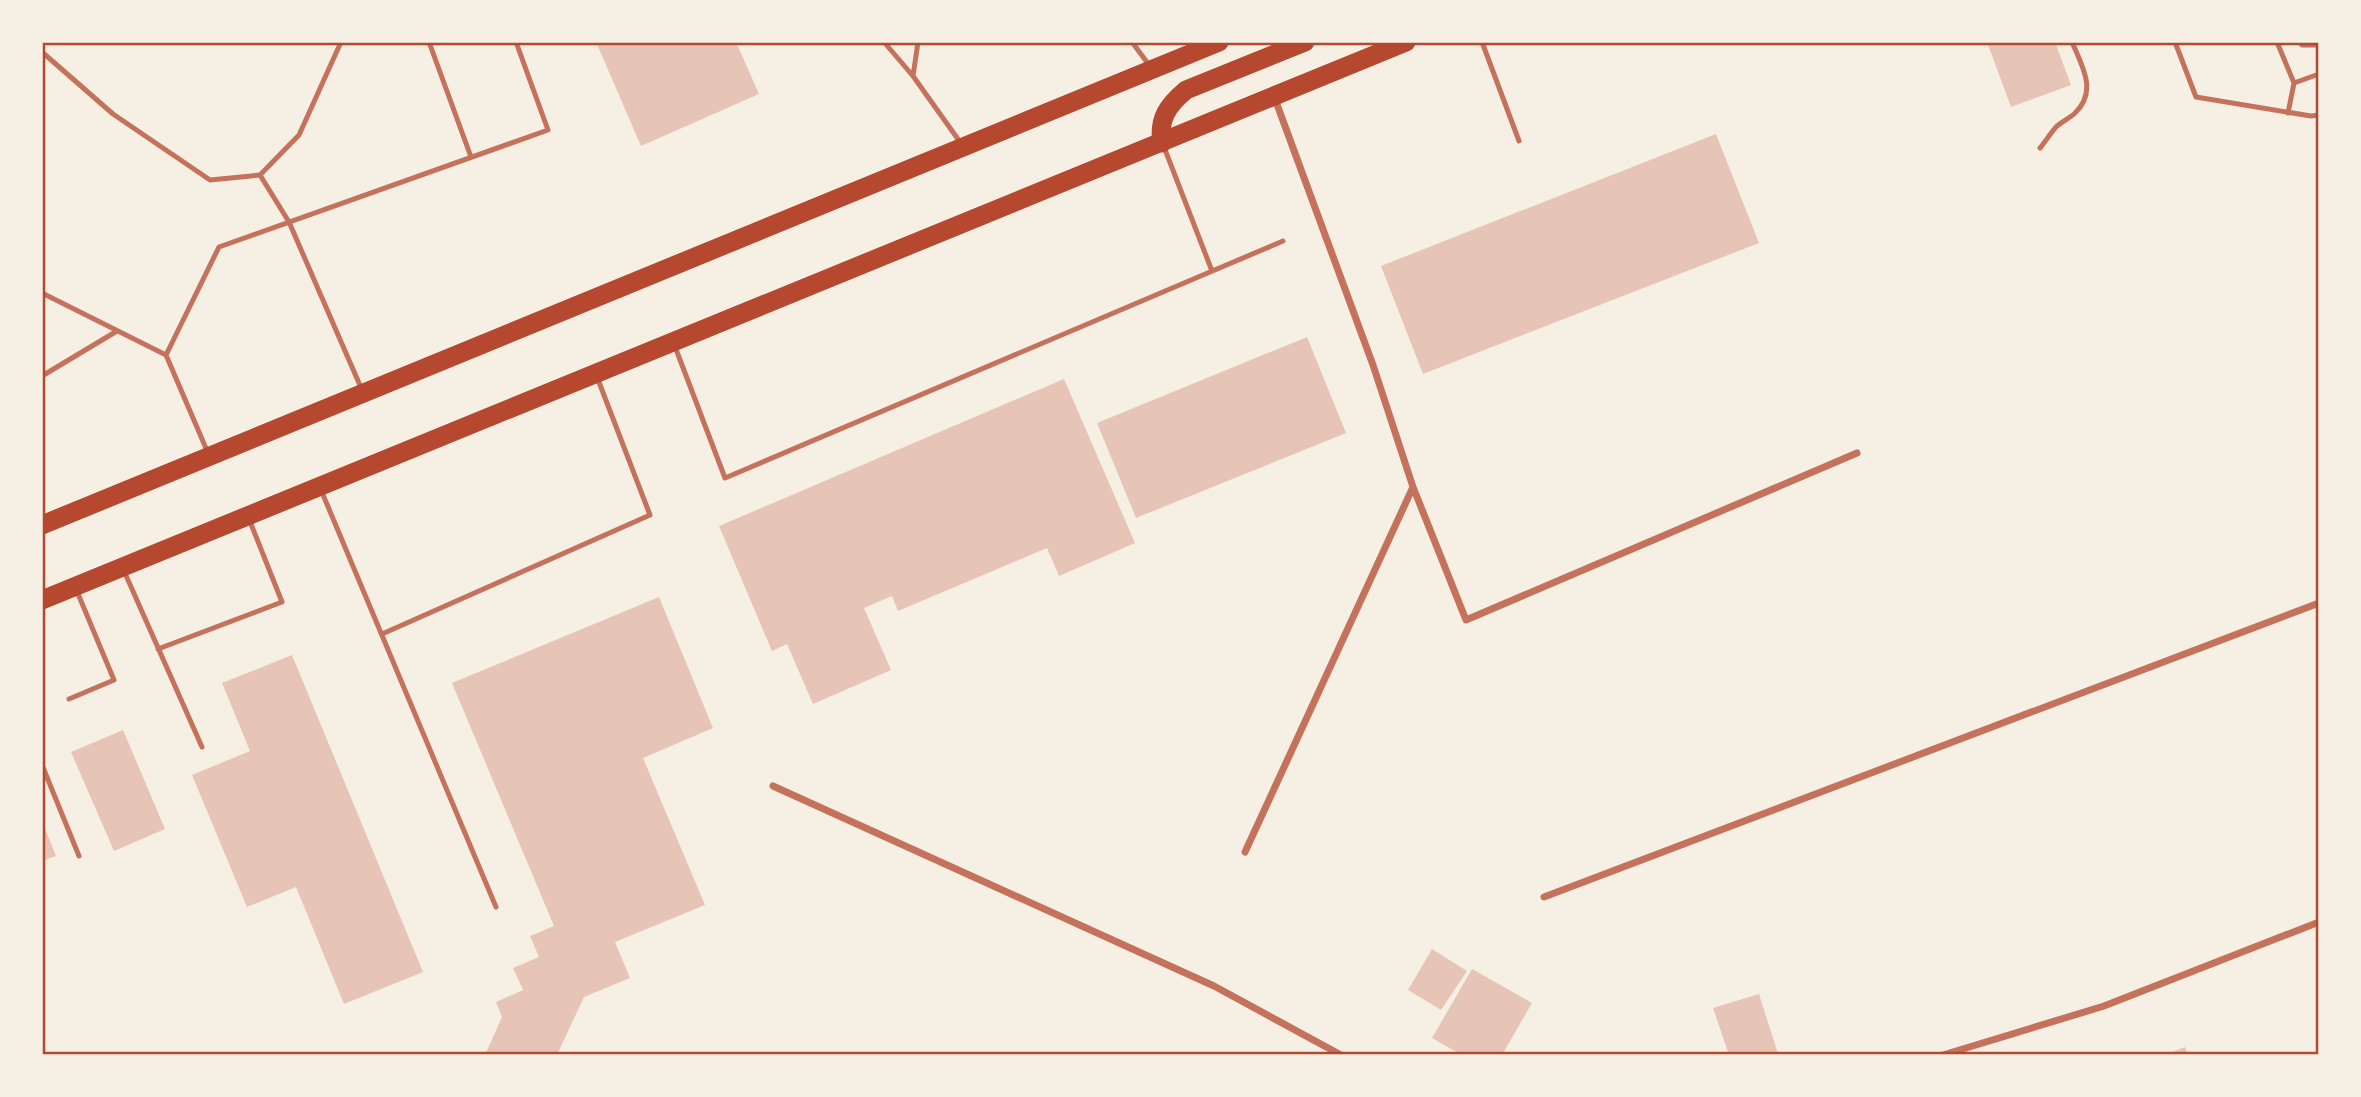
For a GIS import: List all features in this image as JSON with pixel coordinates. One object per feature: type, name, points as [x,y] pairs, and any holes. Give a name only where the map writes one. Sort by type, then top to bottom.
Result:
[{"type":"highway","points":[[42,524],[1219,42]]},
{"type":"highway","points":[[1162,143],[1160,128],[1163,116],[1173,101],[1186,90],[1306,42]]},
{"type":"highway","points":[[42,600],[1406,42]]},
{"type":"street","points":[[1273,95],[1373,365],[1413,487],[1466,620],[1857,453]]},
{"type":"street","points":[[1245,852],[1413,487]]},
{"type":"street","points":[[1544,897],[2319,603]]},
{"type":"street","points":[[773,786],[1214,986],[1341,1055]]},
{"type":"street","points":[[1943,1055],[2105,1006],[2319,922]]},
{"type":"lane","points":[[42,52],[113,114],[210,180],[260,175],[299,135],[341,42]]},
{"type":"lane","points":[[429,42],[471,158]]},
{"type":"lane","points":[[166,355],[219,247],[548,130],[516,42]]},
{"type":"lane","points":[[884,42],[913,76],[963,146]]},
{"type":"lane","points":[[913,76],[918,42]]},
{"type":"lane","points":[[1132,42],[1153,69]]},
{"type":"lane","points":[[1482,42],[1520,141]]},
{"type":"lane","points":[[2040,148],[2057,126],[2073,116],[2084,104],[2088,91],[2086,76],[2072,42]]},
{"type":"lane","points":[[2175,42],[2196,97],[2288,113],[2319,115]]},
{"type":"lane","points":[[2277,42],[2294,83],[2288,113]]},
{"type":"lane","points":[[2300,42],[2302,45],[2319,45]]},
{"type":"lane","points":[[2294,83],[2319,74]]},
{"type":"lane","points":[[1162,143],[1212,271]]},
{"type":"lane","points":[[260,175],[289,222],[363,393]]},
{"type":"lane","points":[[672,341],[725,478],[1283,240]]},
{"type":"lane","points":[[42,293],[166,355],[209,456]]},
{"type":"lane","points":[[42,376],[117,331]]},
{"type":"lane","points":[[382,634],[650,515],[595,373]]},
{"type":"lane","points":[[320,487],[496,907]]},
{"type":"lane","points":[[158,649],[282,602],[248,516]]},
{"type":"lane","points":[[122,568],[202,747]]},
{"type":"lane","points":[[69,699],[114,680],[75,587]]},
{"type":"lane","points":[[42,765],[79,856]]},
{"type":"building","points":[[596,42],[736,42],[759,94],[641,146]]},
{"type":"building","points":[[1987,42],[2055,42],[2071,85],[2011,107]]},
{"type":"building","points":[[1716,134],[1759,243],[1423,374],[1381,266]]},
{"type":"building","points":[[1307,337],[1346,433],[1136,518],[1097,423]]},
{"type":"building","points":[[1064,379],[1135,543],[1059,576],[1047,548],[898,611],[892,596],[864,608],[891,670],[813,704],[787,644],[772,651],[719,526]]},
{"type":"building","points":[[659,597],[713,728],[643,758],[705,905],[615,942],[630,978],[584,997],[557,1055],[485,1055],[502,1017],[496,1002],[523,990],[513,968],[539,957],[530,936],[554,926],[452,683]]},
{"type":"building","points":[[292,655],[423,972],[344,1004],[296,887],[247,907],[192,775],[250,751],[222,683]]},
{"type":"building","points":[[123,730],[165,829],[114,851],[71,752]]},
{"type":"building","points":[[42,821],[56,856],[42,861]]},
{"type":"building","points":[[1432,949],[1467,971],[1441,1010],[1408,990]]},
{"type":"building","points":[[1472,969],[1532,1003],[1502,1055],[1462,1055],[1432,1038]]},
{"type":"building","points":[[1759,994],[1778,1054],[1729,1055],[1713,1008]]},
{"type":"building","points":[[2185,1047],[2188,1055],[2164,1055]]}]
